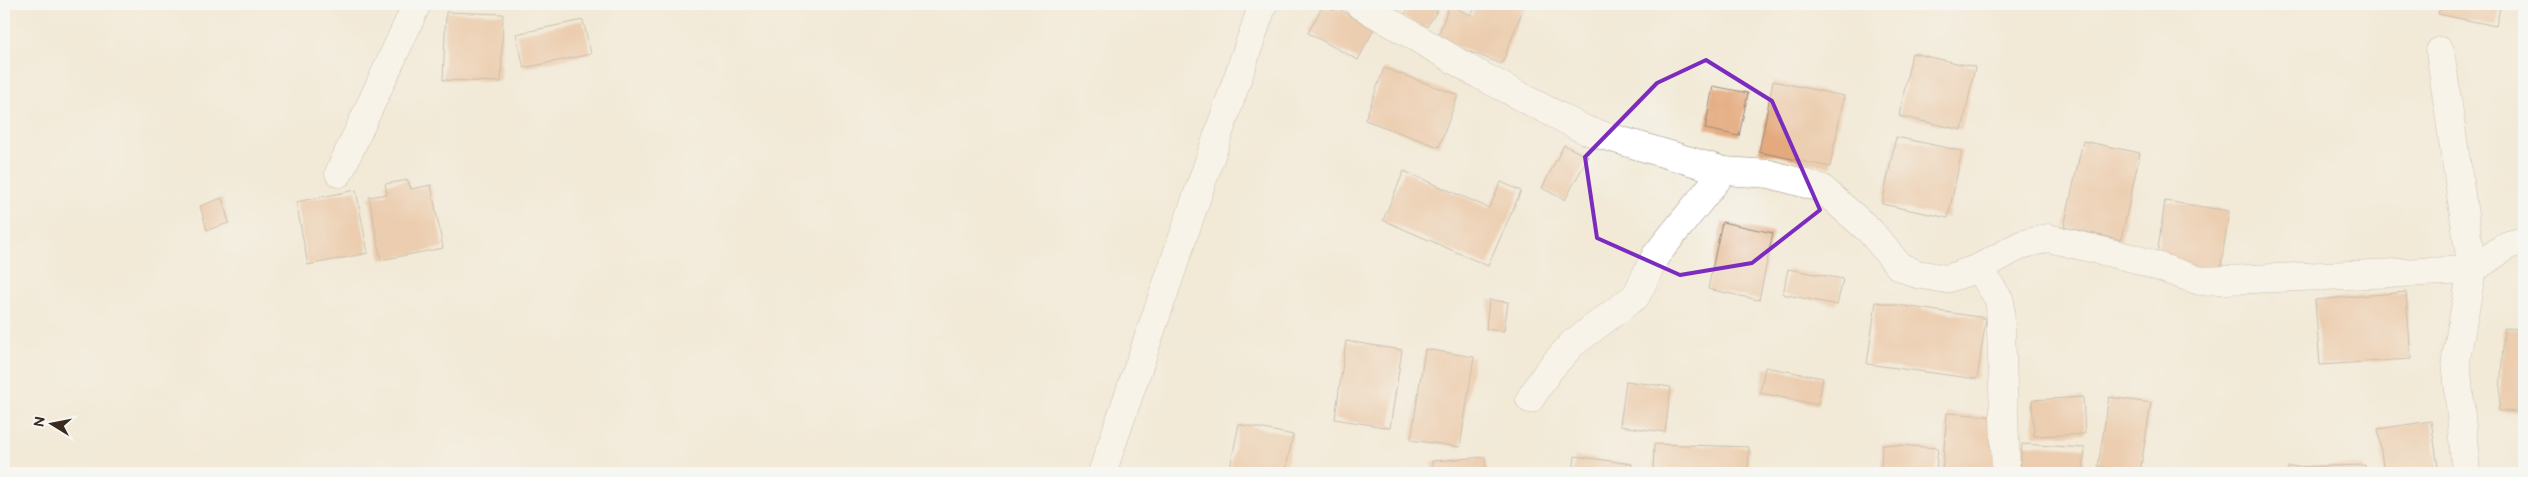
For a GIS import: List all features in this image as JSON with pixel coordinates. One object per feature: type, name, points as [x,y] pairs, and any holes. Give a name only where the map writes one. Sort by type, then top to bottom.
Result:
[{"type":"street","points":[[339,173],[416,4]]},
{"type":"street","points":[[1102,473],[1263,4]]},
{"type":"street","points":[[1359,4],[1478,74],[1585,130],[1724,171],[1770,174],[1821,188],[1870,231],[1899,266],[1917,274],[1946,279],[1979,268],[2021,245],[2048,238],[2136,259],[2200,281],[2472,270],[2508,245],[2524,241]]},
{"type":"street","points":[[2440,51],[2472,270],[2456,360],[2466,473]]},
{"type":"street","points":[[1530,399],[1549,370],[1572,344],[1636,296],[1656,255],[1724,171]]},
{"type":"street","points":[[1979,268],[2000,301],[2006,473]]},
{"type":"highlighted area","points":[[1706,60],[1772,101],[1820,210],[1752,263],[1680,275],[1597,238],[1585,157],[1657,83]]},
{"type":"building","points":[[1411,4],[1442,4],[1424,31],[1403,17]]},
{"type":"building","points":[[1476,4],[1525,4],[1502,64],[1437,39],[1449,6],[1472,15]]},
{"type":"building","points":[[2441,4],[2501,4],[2496,26],[2438,14]]},
{"type":"building","points":[[1323,5],[1333,11],[1335,7],[1374,29],[1358,60],[1308,33]]},
{"type":"building","points":[[446,12],[503,14],[501,82],[443,80]]},
{"type":"building","points":[[583,20],[591,54],[524,68],[516,34]]},
{"type":"building","points":[[1912,53],[1975,67],[1962,130],[1899,116]]},
{"type":"building","points":[[1384,68],[1458,95],[1439,147],[1365,120]]},
{"type":"building","points":[[1773,81],[1844,96],[1830,167],[1759,152]]},
{"type":"building","points":[[1713,86],[1748,93],[1739,136],[1705,129]]},
{"type":"building","points":[[1896,137],[1962,151],[1948,218],[1882,204]]},
{"type":"building","points":[[2083,141],[2140,153],[2121,240],[2064,227]]},
{"type":"building","points":[[1564,145],[1588,157],[1565,200],[1542,188]]},
{"type":"building","points":[[1404,171],[1489,208],[1501,182],[1521,191],[1488,266],[1383,220]]},
{"type":"building","points":[[408,180],[411,189],[431,185],[443,248],[381,260],[369,197],[387,194],[385,184]]},
{"type":"building","points":[[356,190],[368,253],[308,265],[296,202]]},
{"type":"building","points":[[222,198],[229,223],[207,230],[200,206]]},
{"type":"building","points":[[2165,201],[2229,211],[2220,273],[2156,263]]},
{"type":"building","points":[[1722,222],[1773,233],[1759,300],[1708,289]]},
{"type":"building","points":[[1788,269],[1843,279],[1837,305],[1783,294]]},
{"type":"building","points":[[2406,292],[2411,359],[2320,365],[2315,300]]},
{"type":"building","points":[[1489,300],[1508,302],[1504,331],[1486,329]]},
{"type":"building","points":[[1876,302],[1986,318],[1977,379],[1867,364]]},
{"type":"building","points":[[2504,328],[2524,329],[2524,412],[2499,411]]},
{"type":"building","points":[[1346,341],[1402,350],[1390,428],[1335,419]]},
{"type":"building","points":[[1425,349],[1474,357],[1460,447],[1411,440]]},
{"type":"building","points":[[1765,367],[1823,378],[1818,405],[1760,393]]},
{"type":"building","points":[[1626,381],[1671,387],[1665,432],[1620,426]]},
{"type":"building","points":[[2083,397],[2085,434],[2034,436],[2032,400]]},
{"type":"building","points":[[2109,397],[2151,403],[2140,473],[2098,466]]},
{"type":"building","points":[[1947,413],[2000,417],[1995,473],[1942,473]]},
{"type":"building","points":[[2431,421],[2439,473],[2384,473],[2378,429]]},
{"type":"building","points":[[1239,424],[1293,435],[1285,473],[1229,473]]},
{"type":"building","points":[[1654,444],[1749,447],[1748,473],[1653,473]]},
{"type":"building","points":[[1882,444],[1938,448],[1936,473],[1881,473]]},
{"type":"building","points":[[2022,444],[2085,448],[2083,473],[2020,473]]},
{"type":"building","points":[[1575,456],[1632,464],[1631,473],[1573,473]]},
{"type":"building","points":[[1485,457],[1487,473],[1433,473],[1432,461]]},
{"type":"building","points":[[2365,465],[2365,473],[2288,473],[2288,467]]},
{"type":"building","points":[[2193,470],[2226,472],[2226,473],[2193,473]]}]
